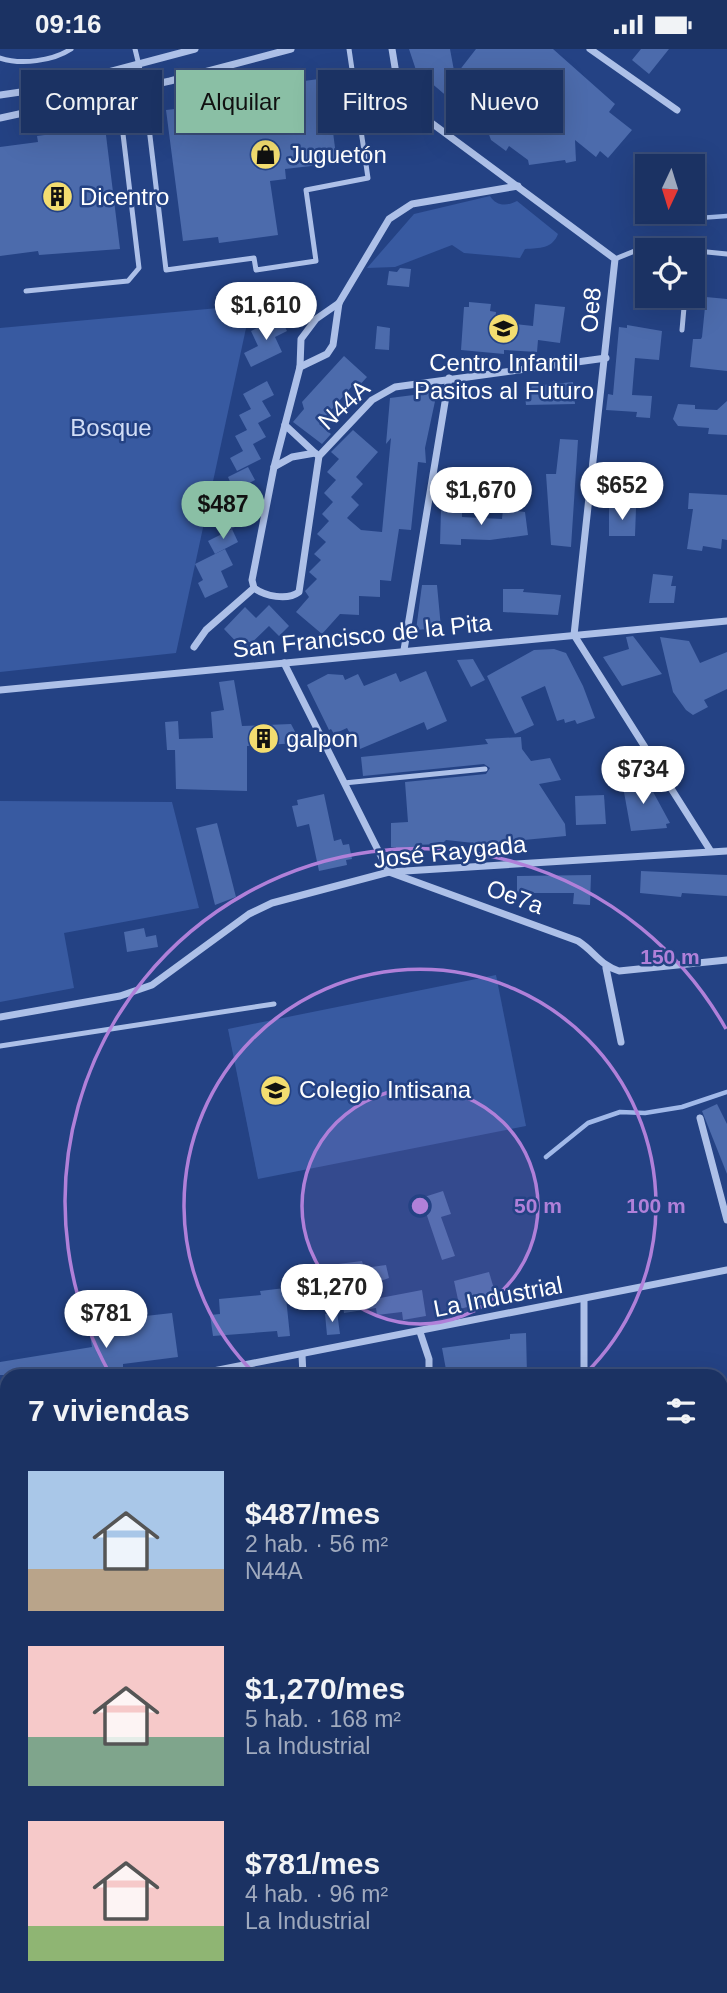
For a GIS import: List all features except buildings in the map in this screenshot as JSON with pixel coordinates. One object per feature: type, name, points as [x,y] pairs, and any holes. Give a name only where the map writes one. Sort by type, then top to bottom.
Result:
[{"type":"street","points":[[0,95],[48,87],[194,49]]},
{"type":"street","points":[[162,81],[291,49]]},
{"type":"street","name":"Oe8","points":[[392,49],[399,92],[414,110],[615,259],[574,635]]},
{"type":"street","points":[[590,49],[677,110]]},
{"type":"street","points":[[0,118],[21,113]]},
{"type":"street","name":"N44A","points":[[317,455],[299,592],[294,596],[275,595],[254,588],[252,580],[274,467],[300,367],[301,339],[306,328],[339,303],[389,219],[401,209],[425,201],[518,186]]},
{"type":"street","name":"N44A","points":[[300,367],[327,354],[333,345],[339,303]]},
{"type":"street","name":"N44A","points":[[274,467],[292,457],[317,455],[384,392],[449,378],[606,358]]},
{"type":"street","points":[[404,650],[449,378]]},
{"type":"street","name":"N44A","points":[[285,425],[317,455]]},
{"type":"street","points":[[194,647],[206,630],[254,588]]},
{"type":"street","name":"San Francisco de la Pita","points":[[0,690],[727,621]]},
{"type":"street","points":[[574,635],[710,850]]},
{"type":"street","points":[[284,663],[389,872]]},
{"type":"street","name":"José Raygada","points":[[0,1017],[120,996],[152,985],[249,914],[272,903],[389,872],[727,851]]},
{"type":"street","name":"Oe7a","points":[[389,872],[578,941],[590,949],[606,968]]},
{"type":"street","points":[[621,1042],[606,968],[633,972],[727,960]]},
{"type":"street","points":[[700,1118],[727,1220]]},
{"type":"street","name":"La Industrial","points":[[226,1369],[727,1270]]},
{"type":"street","points":[[584,1300],[584,1369]]},
{"type":"street","points":[[420,1332],[429,1359],[429,1369]]},
{"type":"street","points":[[302,1355],[303,1369]]},
{"type":"lane","points":[[0,58],[30,61],[62,55],[71,49]]},
{"type":"lane","points":[[135,49],[141,70]]},
{"type":"lane","points":[[150,133],[166,270],[254,258],[256,270],[316,261],[306,190],[368,178],[349,49]]},
{"type":"lane","points":[[26,291],[128,281],[139,268],[139,244],[124,133]]},
{"type":"lane","points":[[615,259],[635,251]]},
{"type":"lane","points":[[705,252],[727,254]]},
{"type":"lane","points":[[682,330],[684,308]]},
{"type":"lane","points":[[344,783],[485,769]]},
{"type":"lane","points":[[0,1046],[274,1004]]},
{"type":"green space","points":[[490,196],[502,205],[517,201],[558,234],[555,239],[545,247],[525,249],[520,258],[464,253],[452,245],[395,267],[367,268],[414,214]]},
{"type":"green space","name":"Bosque","points":[[251,305],[176,653],[0,672],[0,328]]},
{"type":"green space","points":[[0,801],[172,802],[199,908],[64,933],[74,988],[0,1002]]},
{"type":"green space","points":[[496,975],[526,1126],[258,1179],[228,1029]]},
{"type":"waterway","points":[[705,218],[727,216]]},
{"type":"waterway","points":[[546,1157],[588,1123],[620,1112],[645,1113],[682,1107],[727,1092]]},
{"type":"place","name":"Juguetón","points":[[265,155]]},
{"type":"place","name":"Dicentro","points":[[57,197]]},
{"type":"place","name":"Centro Infantil Pasitos al Futuro","points":[[504,329]]},
{"type":"place","name":"galpon","points":[[263,739]]},
{"type":"place","name":"Colegio Intisana","points":[[276,1090]]}]
